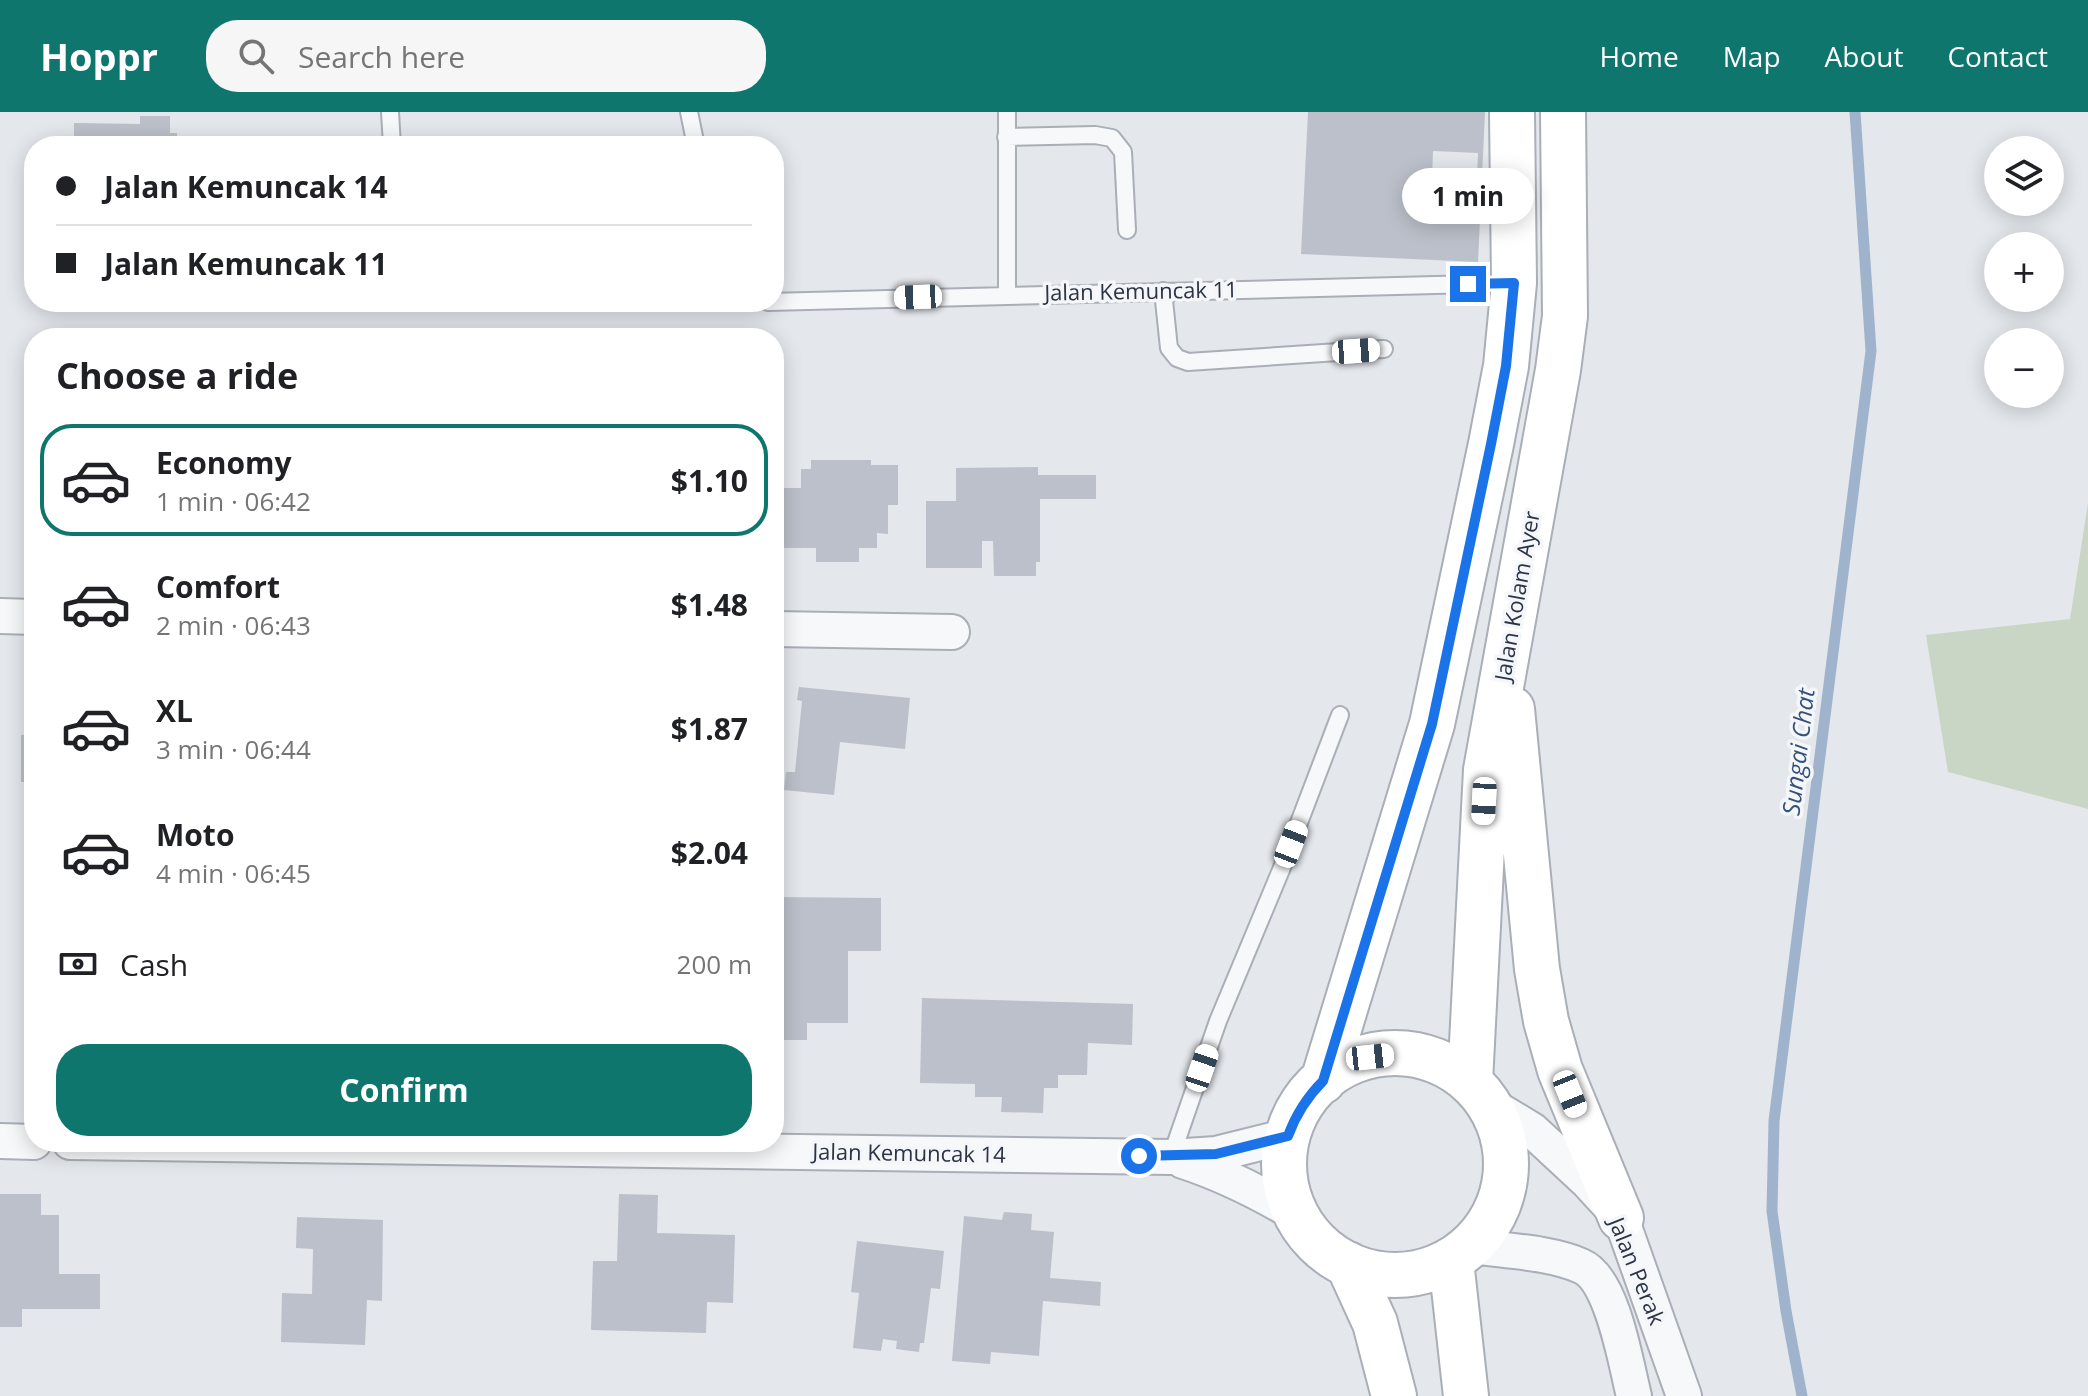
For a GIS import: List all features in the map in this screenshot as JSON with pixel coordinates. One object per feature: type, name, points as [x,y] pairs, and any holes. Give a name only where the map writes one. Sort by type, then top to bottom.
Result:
[{"type":"main road","points":[[1323,1081],[1432,724],[1491,444],[1506,366],[1514,283],[1512,112]]},
{"type":"main road","name":"Jalan Kolam Ayer","points":[[1480,1093],[1486,770],[1565,316],[1563,112]]},
{"type":"main road","points":[[1506,655],[1537,969],[1546,1021],[1560,1070],[1621,1218]]},
{"type":"main road","points":[[1397,1054],[1424,1057],[1448,1067],[1480,1093],[1502,1132],[1507,1163],[1503,1194],[1491,1222],[1461,1253],[1426,1271],[1400,1275],[1373,1273],[1327,1252],[1309,1234],[1296,1214],[1287,1189],[1284,1162],[1288,1136],[1301,1106],[1323,1081],[1358,1061],[1397,1054]]},
{"type":"main road","points":[[1461,1253],[1466,1396]]},
{"type":"main road","points":[[1348,1264],[1375,1323],[1394,1396]]},
{"type":"street","points":[[0,616],[24,617]]},
{"type":"street","points":[[784,629],[952,632]]},
{"type":"street","name":"Jalan Perak","points":[[1480,1093],[1532,1130],[1587,1181],[1621,1218],[1684,1396]]},
{"type":"street","name":"Jalan Kemuncak 14","points":[[784,1151],[1171,1157],[1216,1154],[1288,1136]]},
{"type":"street","points":[[0,1141],[24,1142]]},
{"type":"street","name":"Jalan Kemuncak 14","points":[[1171,1157],[1220,1173],[1296,1214]]},
{"type":"street","name":"Jalan Perak","points":[[1461,1253],[1540,1256],[1584,1267],[1607,1295],[1634,1396]]},
{"type":"lane","points":[[390,112],[391,136]]},
{"type":"lane","points":[[689,112],[694,136]]},
{"type":"lane","points":[[1007,112],[1007,294]]},
{"type":"lane","points":[[1006,137],[1095,135],[1112,138],[1123,152],[1127,230]]},
{"type":"lane","name":"Jalan Kemuncak 11","points":[[784,301],[1514,283]]},
{"type":"lane","points":[[1163,291],[1169,348],[1177,358],[1188,362],[1384,349]]},
{"type":"lane","points":[[1171,1157],[1218,1021],[1281,870],[1340,715]]},
{"type":"green space","points":[[2088,503],[2088,809],[1948,772],[1926,635],[2070,619]]},
{"type":"building","points":[[1308,112],[1485,112],[1478,262],[1301,254]],"holes":[[[1433,151],[1478,153],[1477,180],[1432,178]]]},
{"type":"building","points":[[140,116],[170,116],[170,133],[177,133],[177,136],[74,136],[74,123],[140,124]]},
{"type":"building","points":[[811,460],[871,460],[871,465],[898,465],[898,505],[888,505],[888,534],[877,533],[877,548],[859,548],[859,562],[816,562],[816,548],[784,548],[784,488],[801,488],[801,469],[811,469]]},
{"type":"building","points":[[1038,467],[1038,475],[1096,475],[1096,499],[1040,499],[1040,562],[1036,562],[1036,576],[994,576],[993,541],[982,541],[982,568],[926,568],[926,501],[956,501],[956,468]]},
{"type":"building","points":[[799,687],[910,698],[905,749],[840,742],[834,795],[784,790],[786,772],[795,772],[802,701],[797,700]]},
{"type":"building","points":[[21,735],[24,735],[24,782],[21,782]]},
{"type":"building","points":[[784,897],[881,898],[881,951],[848,951],[848,1023],[807,1023],[807,1040],[784,1040]]},
{"type":"building","points":[[922,998],[1133,1004],[1132,1045],[1088,1043],[1087,1075],[1058,1075],[1058,1088],[1044,1088],[1043,1113],[1001,1112],[1002,1097],[975,1097],[975,1084],[920,1083]]},
{"type":"building","points":[[0,1194],[41,1194],[41,1215],[59,1215],[59,1274],[100,1274],[100,1309],[22,1309],[22,1327],[0,1327]]},
{"type":"building","points":[[619,1194],[658,1195],[657,1233],[735,1235],[733,1303],[707,1302],[706,1333],[591,1330],[593,1261],[617,1261]]},
{"type":"building","points":[[1004,1212],[1032,1214],[1031,1230],[1054,1232],[1050,1278],[1101,1282],[1100,1306],[1043,1301],[1039,1356],[991,1352],[990,1364],[952,1361],[964,1216],[1002,1220]]},
{"type":"building","points":[[297,1217],[383,1220],[382,1301],[367,1300],[365,1345],[281,1342],[282,1293],[312,1294],[313,1249],[296,1248]]},
{"type":"building","points":[[857,1241],[944,1251],[940,1289],[931,1288],[924,1343],[920,1343],[919,1352],[896,1349],[897,1341],[883,1339],[881,1351],[853,1348],[859,1293],[851,1292]]},
{"type":"waterway","name":"Sungai Chat","points":[[1802,1396],[1772,1211],[1774,1121],[1871,351],[1855,112]]},
{"type":"route","points":[[1139,1156],[1216,1154],[1288,1136],[1307,1097],[1323,1081],[1432,724],[1471,549],[1506,366],[1514,283],[1468,284]]}]
